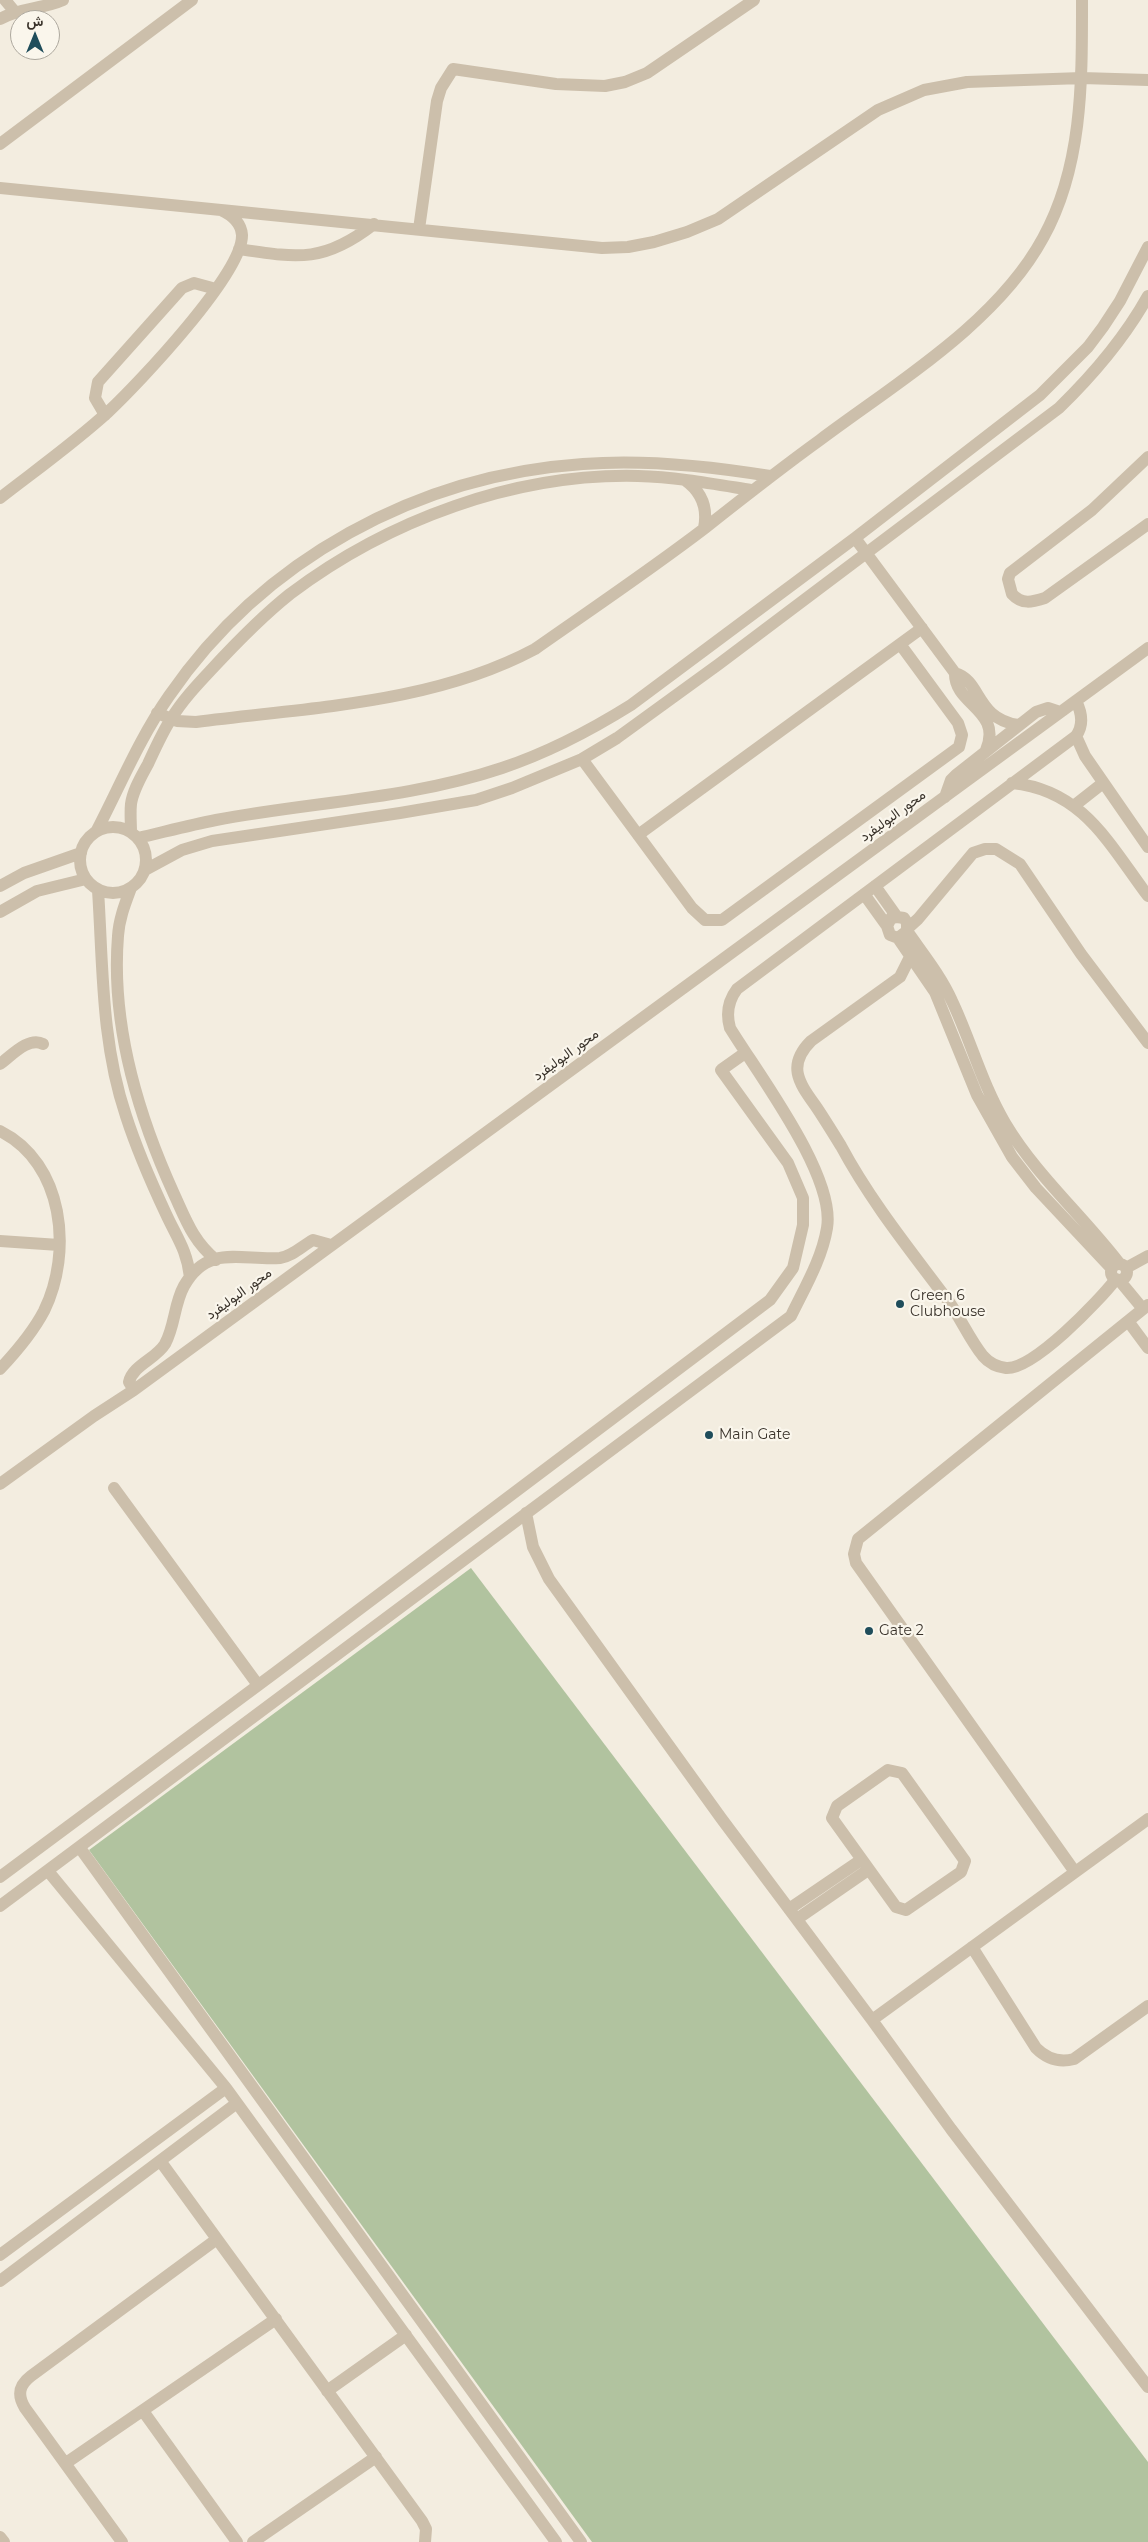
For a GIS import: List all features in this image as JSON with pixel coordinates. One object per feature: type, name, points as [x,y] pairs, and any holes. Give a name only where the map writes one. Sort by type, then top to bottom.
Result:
[{"type":"street","points":[[26,10],[45,7],[63,0]]},
{"type":"street","points":[[0,144],[192,0]]},
{"type":"street","points":[[418,229],[437,102],[441,88],[453,69],[556,84],[605,86],[625,82],[647,73],[754,0]]},
{"type":"street","points":[[157,713],[170,719],[196,722],[366,700],[426,690],[482,675],[535,649],[704,528],[770,476],[964,332],[1021,275],[1044,237],[1062,196],[1073,153],[1082,78],[1082,0]]},
{"type":"street","points":[[1,187],[602,248],[628,247],[688,232],[718,219],[878,110],[900,98],[924,90],[961,83],[1082,78],[1148,80]]},
{"type":"street","points":[[0,498],[66,448],[105,415],[174,342],[216,289],[230,270],[239,249],[241,227],[236,218],[221,210]]},
{"type":"street","points":[[239,249],[292,257],[310,256],[343,244],[374,224]]},
{"type":"street","points":[[96,832],[117,827],[135,835],[216,820],[432,787],[467,779],[533,757],[601,723],[631,705],[855,538],[1040,395],[1088,347],[1103,327],[1120,301],[1148,247]]},
{"type":"street","points":[[105,415],[95,398],[98,382],[182,288],[194,282],[216,289]]},
{"type":"street","points":[[145,870],[182,850],[212,841],[476,800],[582,760],[617,738],[720,664],[1059,408],[1094,374],[1121,339],[1148,296]]},
{"type":"street","points":[[1148,457],[1092,510],[1010,573],[1008,580],[1012,594],[1022,602],[1045,598],[1148,524]]},
{"type":"street","points":[[752,490],[685,480],[614,476],[559,481],[472,501],[397,530],[336,563],[268,612],[195,686],[170,719],[133,796],[135,835],[146,854],[145,870],[140,880],[131,888],[115,893],[98,890],[86,879],[80,862],[86,841],[96,832],[132,758],[157,713],[183,677],[218,636],[266,589],[330,543],[382,515],[414,502],[454,487],[504,475],[583,464],[661,464],[770,476]]},
{"type":"street","points":[[685,480],[701,497],[706,512],[704,528]]},
{"type":"street","points":[[855,538],[955,672],[967,679],[971,695],[988,724],[990,738],[986,750]]},
{"type":"street","points":[[638,835],[922,628]]},
{"type":"street","points":[[582,760],[698,915],[705,920],[722,920],[954,752],[962,741],[958,723],[900,644]]},
{"type":"street","name":"محور البوليفرد","points":[[0,1484],[94,1416],[134,1390],[1148,648]]},
{"type":"street","points":[[971,695],[1001,721],[1018,725]]},
{"type":"street","points":[[0,1906],[791,1316],[819,1257],[828,1227],[823,1189],[812,1159],[745,1053],[728,1021],[728,1008],[732,995],[737,989],[1076,736],[1082,724],[1081,713],[1076,701]]},
{"type":"street","points":[[945,797],[951,780],[956,775],[1018,725],[1043,709],[1060,712]]},
{"type":"street","points":[[1076,736],[1085,756],[1148,847]]},
{"type":"street","points":[[1012,783],[1045,790],[1075,805],[1091,820],[1148,896]]},
{"type":"street","points":[[1075,805],[1103,783]]},
{"type":"street","points":[[903,926],[922,913],[973,854],[990,848],[1006,853],[1020,864],[1081,954],[1148,1043]]},
{"type":"street","points":[[0,886],[31,870],[81,854]]},
{"type":"street","points":[[0,912],[38,891],[86,879]]},
{"type":"street","points":[[875,886],[938,975],[946,1002],[981,1074],[1001,1128],[1036,1188],[1119,1272],[1146,1305],[858,1539],[854,1554],[856,1563],[1075,1872]]},
{"type":"street","points":[[131,888],[122,914],[118,934],[119,994],[127,1056],[160,1163],[198,1243],[216,1260]]},
{"type":"street","points":[[98,890],[106,1030],[117,1086],[146,1170],[185,1250],[190,1278]]},
{"type":"street","points":[[864,894],[887,926],[891,918],[903,926],[912,955],[923,973],[946,1002]]},
{"type":"street","points":[[912,955],[900,977],[806,1045],[799,1061],[799,1079],[803,1090],[828,1126],[855,1174],[962,1320],[983,1355],[993,1364],[1005,1368],[1017,1367],[1029,1362],[1101,1298],[1119,1272],[1148,1256]]},
{"type":"street","points":[[900,977],[923,973]]},
{"type":"street","points":[[0,1064],[31,1042],[37,1041],[43,1044]]},
{"type":"street","points":[[0,1877],[770,1300],[793,1268],[803,1225],[803,1198],[788,1163],[721,1070],[745,1053]]},
{"type":"street","points":[[0,1131],[23,1148],[40,1167],[49,1182],[56,1200],[59,1245],[56,1272],[44,1311],[13,1355],[0,1369]]},
{"type":"street","points":[[0,1240],[59,1245]]},
{"type":"street","points":[[134,1390],[129,1382],[131,1375],[158,1353],[165,1343],[179,1299],[190,1278],[205,1265],[233,1256],[281,1258],[317,1240],[331,1245]]},
{"type":"street","points":[[1128,1321],[1148,1348]]},
{"type":"street","points":[[114,1488],[258,1685]]},
{"type":"street","points":[[526,1512],[534,1547],[549,1579],[951,2129],[1148,2387]]},
{"type":"street","points":[[895,1770],[902,1773],[965,1861],[960,1872],[906,1910],[896,1907],[864,1865],[834,1824],[833,1811],[881,1773],[895,1770]]},
{"type":"street","points":[[872,2020],[1148,1819]]},
{"type":"street","points":[[80,1848],[581,2542]]},
{"type":"street","points":[[789,1909],[864,1865]]},
{"type":"street","points":[[797,1919],[864,1865]]},
{"type":"street","points":[[48,1871],[226,2088],[556,2542]]},
{"type":"street","points":[[972,1947],[1036,2048],[1051,2059],[1062,2061],[1074,2059],[1148,2006]]},
{"type":"street","points":[[0,2255],[226,2088]]},
{"type":"street","points":[[0,2281],[161,2162],[236,2103]]},
{"type":"street","points":[[161,2162],[422,2521],[426,2529],[425,2542]]},
{"type":"street","points":[[122,2542],[20,2400],[20,2390],[24,2382],[217,2239]]},
{"type":"street","points":[[66,2463],[276,2320]]},
{"type":"street","points":[[327,2391],[406,2335]]},
{"type":"street","points":[[1134,2368],[1148,2369]]},
{"type":"street","points":[[143,2412],[237,2542]]},
{"type":"street","points":[[253,2542],[376,2457]]},
{"type":"street","points":[[0,2537],[4,2542]]},
{"type":"green space","points":[[471,1568],[1148,2462],[1148,2542],[592,2542],[89,1850]]},
{"type":"place","name":"Green 6 Clubhouse","points":[[900,1304]]},
{"type":"place","name":"Main Gate","points":[[709,1435]]},
{"type":"place","name":"Gate 2","points":[[869,1631]]}]
